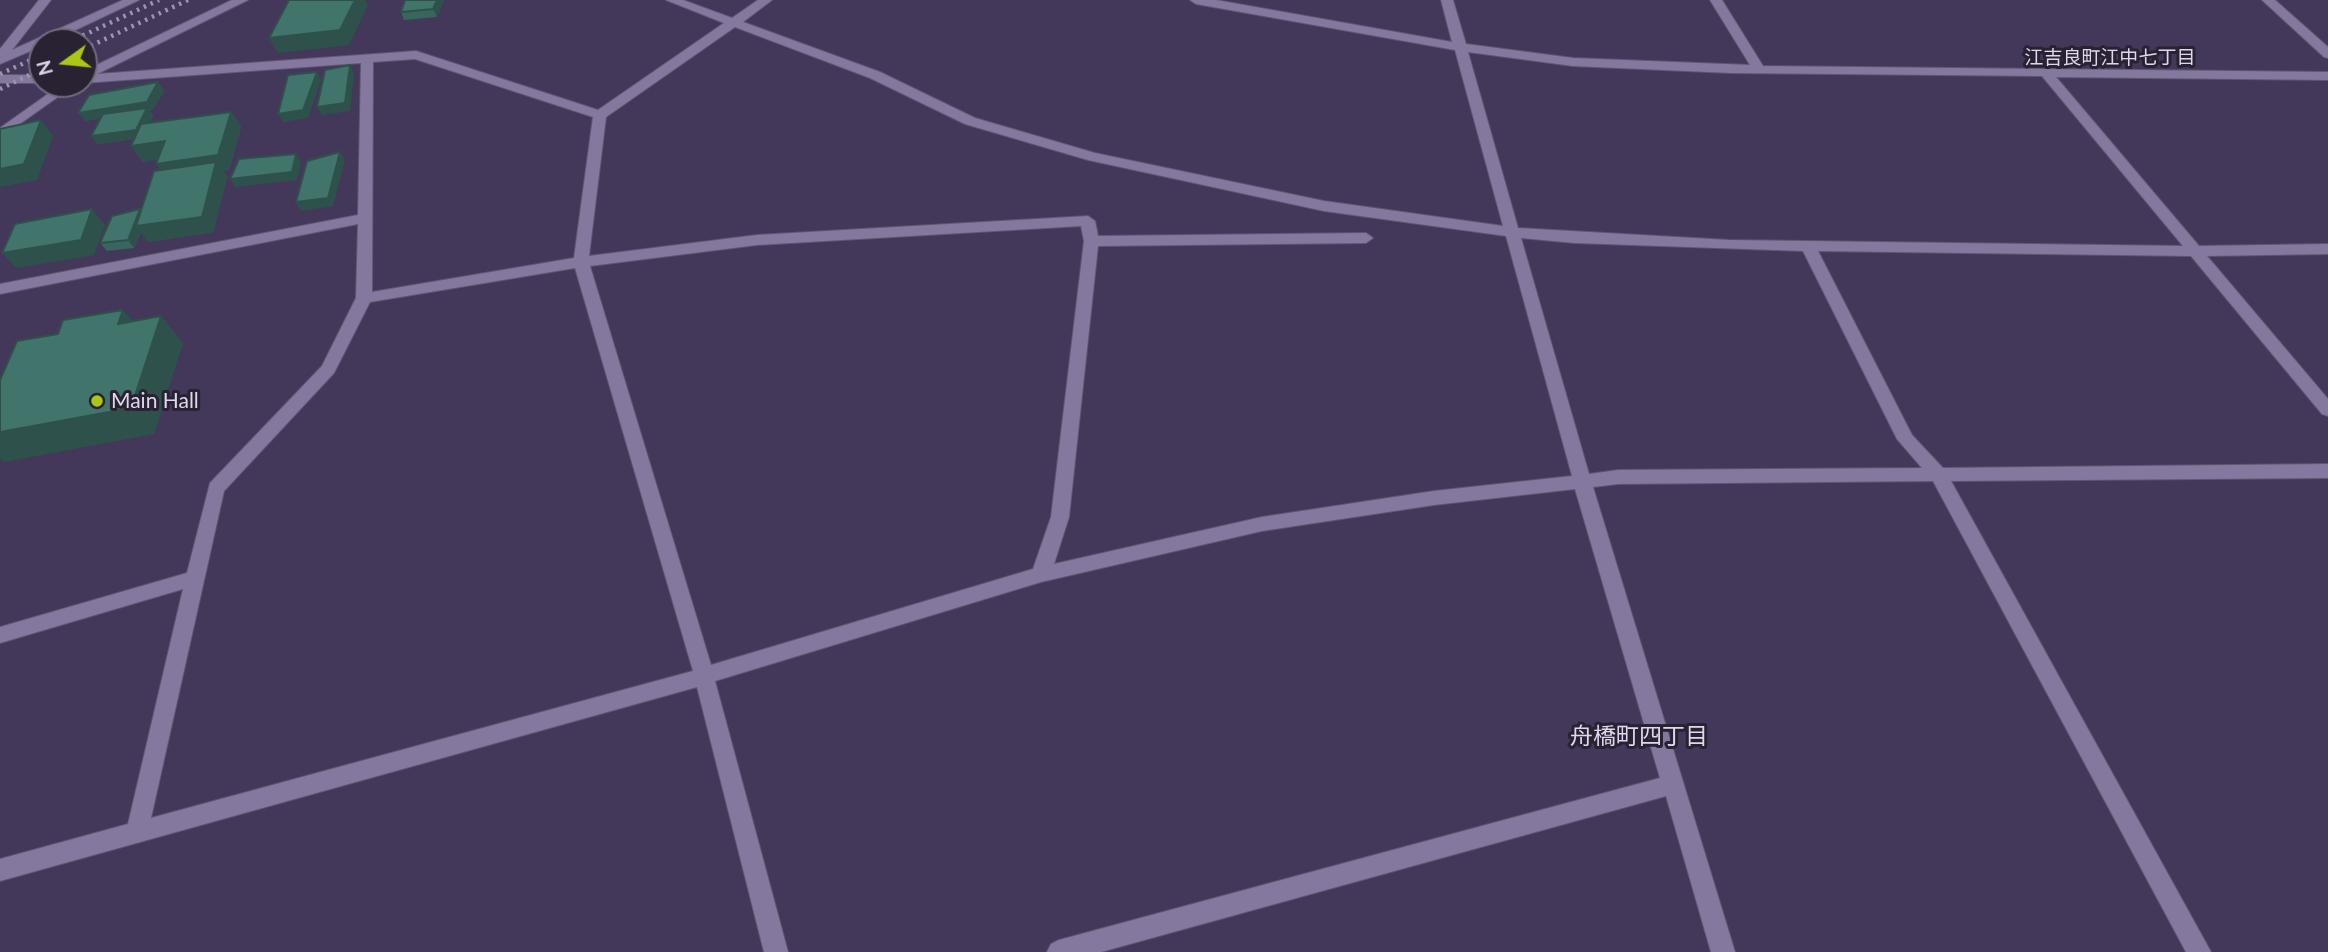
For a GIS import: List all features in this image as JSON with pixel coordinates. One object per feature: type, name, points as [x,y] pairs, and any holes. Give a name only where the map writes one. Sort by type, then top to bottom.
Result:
[{"type":"street","points":[[0,58],[45,0]]},
{"type":"street","points":[[0,58],[133,0]]},
{"type":"street","points":[[98,70],[242,0]]},
{"type":"street","points":[[672,0],[875,75],[971,121],[1093,157],[1324,206],[1512,232],[1589,239],[1808,246],[2193,251],[2328,249]]},
{"type":"street","points":[[766,0],[600,115],[581,262],[704,676],[776,952]]},
{"type":"street","points":[[1196,0],[1263,6],[1461,47],[1573,62],[1759,69],[2328,76]]},
{"type":"street","points":[[1447,0],[1582,481],[1723,952]]},
{"type":"street","points":[[1716,0],[1759,69]]},
{"type":"street","points":[[2268,0],[2328,54]]},
{"type":"street","points":[[98,76],[416,55],[600,115]]},
{"type":"street","points":[[136,833],[216,488],[328,369],[364,298],[367,58]]},
{"type":"street","points":[[2047,74],[2328,411]]},
{"type":"street","points":[[0,79],[28,79]]},
{"type":"street","points":[[0,134],[50,98]]},
{"type":"street","points":[[0,289],[365,218]]},
{"type":"street","points":[[364,298],[581,262],[757,240],[1088,221],[1091,241],[1060,517],[1041,574]]},
{"type":"street","points":[[1091,241],[1366,238]]},
{"type":"street","points":[[1808,246],[1906,439],[1938,474],[2199,952]]},
{"type":"street","points":[[0,870],[704,676],[1041,574],[1262,524],[1434,498],[1618,477],[2328,471]]},
{"type":"street","points":[[0,635],[195,578]]},
{"type":"street","points":[[1059,952],[1673,784]]},
{"type":"building","points":[[289,0],[355,0],[340,30],[269,38]]},
{"type":"building","points":[[405,0],[437,0],[433,9],[401,12]]},
{"type":"building","points":[[350,65],[345,103],[317,107],[325,70]]},
{"type":"building","points":[[317,72],[303,110],[278,114],[288,75]]},
{"type":"building","points":[[158,82],[147,102],[78,113],[87,98],[98,98],[98,93]]},
{"type":"building","points":[[147,108],[136,130],[91,136],[103,114]]},
{"type":"building","points":[[231,112],[218,155],[156,164],[165,141],[131,146],[141,124]]},
{"type":"building","points":[[41,120],[24,164],[0,169],[0,129]]},
{"type":"building","points":[[340,152],[328,198],[296,202],[307,161]]},
{"type":"building","points":[[296,154],[292,172],[230,179],[239,159]]},
{"type":"building","points":[[216,162],[202,217],[136,226],[154,171]]},
{"type":"building","points":[[92,209],[81,240],[2,253],[15,224]]},
{"type":"building","points":[[140,209],[128,240],[100,243],[112,216]]},
{"type":"building","points":[[123,310],[118,324],[161,316],[131,408],[0,432],[0,380],[17,341],[58,334],[63,320]]},
{"type":"railway","points":[[98,28],[159,0]]},
{"type":"railway","points":[[98,42],[188,0]]},
{"type":"railway","points":[[0,74],[28,61]]},
{"type":"railway","points":[[0,89],[28,76]]},
{"type":"place","name":"Main Hall","points":[[97,401]]},
{"type":"district","name":"江吉良町江中七丁目","points":[[2110,58]]},
{"type":"district","name":"舟橋町四丁目","points":[[1639,737]]}]
